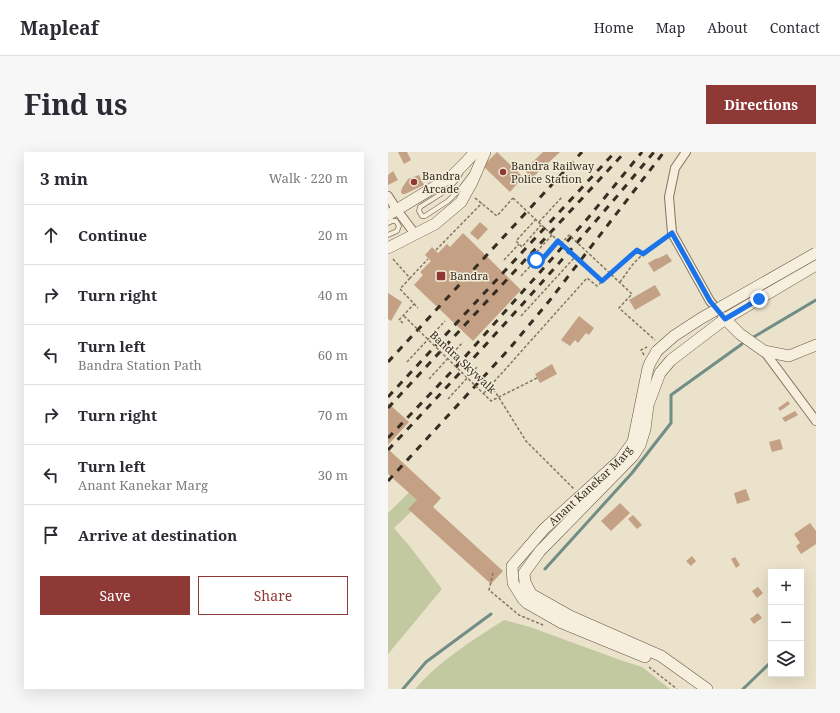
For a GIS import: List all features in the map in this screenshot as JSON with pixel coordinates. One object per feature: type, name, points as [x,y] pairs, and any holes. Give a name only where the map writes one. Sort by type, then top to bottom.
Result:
[{"type":"street","points":[[392,212],[451,176],[474,152]]},
{"type":"street","points":[[388,248],[435,224],[460,202],[472,182],[485,152]]},
{"type":"street","points":[[686,152],[675,168],[669,197],[672,233],[710,301],[740,334],[764,351],[816,422]]},
{"type":"street","points":[[388,196],[392,212],[415,234]]},
{"type":"street","name":"Anant Kanekar Marg","points":[[707,689],[656,661],[562,623],[527,604],[514,583],[512,566],[544,529],[620,460],[633,442],[648,368],[656,346],[700,319],[816,253]]},
{"type":"street","name":"Anant Kanekar Marg","points":[[696,689],[684,676],[661,656],[570,616],[531,594],[525,582],[524,573],[540,551],[633,456],[640,445],[645,429],[648,405],[660,373],[670,360],[725,319],[816,265]]},
{"type":"street","points":[[764,351],[789,356],[816,345]]},
{"type":"lane","points":[[465,163],[458,179],[451,187],[420,206],[419,211],[422,216],[425,216],[448,201],[478,168]]},
{"type":"lane","points":[[388,223],[392,220],[396,221],[399,226],[397,231],[388,235]]},
{"type":"path","points":[[467,191],[497,216],[513,198],[602,281]]},
{"type":"path","points":[[539,222],[562,197]]},
{"type":"path","points":[[436,250],[482,203]]},
{"type":"path","points":[[536,219],[516,241],[522,247],[541,225]]},
{"type":"path","points":[[620,282],[633,264],[643,254],[672,233]]},
{"type":"path","points":[[552,235],[532,257],[539,263],[558,241]]},
{"type":"path","points":[[561,244],[569,235],[632,294],[619,308],[656,346]]},
{"type":"path","points":[[504,260],[519,244]]},
{"type":"path","points":[[484,393],[587,278],[597,286],[637,250],[643,254]]},
{"type":"path","points":[[521,316],[575,257]]},
{"type":"path","points":[[418,308],[400,289],[428,258]]},
{"type":"path","points":[[393,259],[410,278]]},
{"type":"path","points":[[521,276],[536,260]]},
{"type":"path","points":[[403,323],[399,320],[414,304]]},
{"type":"path","name":"Bandra Skywalk","points":[[404,316],[491,401],[537,378]]},
{"type":"path","points":[[407,362],[444,321]]},
{"type":"path","points":[[429,379],[463,342]]},
{"type":"path","points":[[448,399],[477,367]]},
{"type":"path","points":[[491,385],[526,441],[572,487]]},
{"type":"green space","points":[[422,480],[432,492],[394,528],[442,589],[388,654],[388,513]]},
{"type":"green space","points":[[504,620],[530,627],[642,667],[670,689],[415,689],[446,660]]},
{"type":"building","points":[[398,152],[407,152],[411,160],[404,164]]},
{"type":"building","name":"Bandra Railway Police Station","points":[[497,152],[523,177],[510,192],[483,166]]},
{"type":"building","points":[[543,152],[560,152],[532,178],[524,170]]},
{"type":"building","points":[[393,171],[398,180],[388,185],[388,175]]},
{"type":"building","name":"Bandra Arcade","points":[[419,175],[424,185],[402,194],[402,188],[408,179]]},
{"type":"building","points":[[480,222],[488,229],[478,240],[470,233]]},
{"type":"building","points":[[463,233],[521,290],[473,341],[414,285],[423,275],[420,272],[431,261],[425,255],[432,247],[438,253],[447,244],[450,247]]},
{"type":"building","points":[[667,254],[672,261],[654,272],[648,263]]},
{"type":"building","points":[[655,285],[661,295],[635,310],[629,300]]},
{"type":"building","points":[[388,293],[402,302],[391,321],[388,319]]},
{"type":"building","points":[[579,316],[594,328],[589,335],[586,333],[578,343],[575,340],[570,346],[561,340]]},
{"type":"building","points":[[552,364],[557,374],[540,383],[535,374]]},
{"type":"building","points":[[788,401],[790,404],[780,411],[778,408]]},
{"type":"building","points":[[388,403],[409,422],[388,445]]},
{"type":"building","points":[[795,411],[798,415],[785,422],[782,418]]},
{"type":"building","points":[[780,439],[783,449],[772,452],[769,442]]},
{"type":"building","points":[[388,449],[441,498],[433,507],[503,571],[491,584],[408,509],[417,500],[388,474]]},
{"type":"building","points":[[746,489],[750,500],[737,504],[734,493]]},
{"type":"building","points":[[620,503],[630,513],[611,531],[601,521]]},
{"type":"building","points":[[633,515],[642,525],[637,529],[628,519]]},
{"type":"building","points":[[810,523],[816,531],[816,544],[801,554],[796,546],[800,543],[794,534]]},
{"type":"building","points":[[692,556],[696,561],[691,566],[686,561]]},
{"type":"building","points":[[735,557],[740,565],[736,568],[731,559]]},
{"type":"building","points":[[758,587],[763,593],[757,598],[752,591]]},
{"type":"building","points":[[758,613],[762,618],[754,624],[750,619]]},
{"type":"waterway","points":[[752,338],[816,300]]},
{"type":"waterway","points":[[545,569],[632,473],[671,423],[671,395],[742,344]]},
{"type":"waterway","points":[[403,689],[426,662],[491,614]]},
{"type":"waterway","points":[[743,689],[768,665]]},
{"type":"railway","points":[[388,362],[582,152]]},
{"type":"railway","points":[[388,397],[615,152]]},
{"type":"railway","points":[[388,408],[625,152]]},
{"type":"railway","points":[[388,438],[455,368],[588,218],[642,152]]},
{"type":"railway","points":[[388,450],[523,303],[654,152]]},
{"type":"railway","points":[[388,481],[510,348],[550,300],[664,152]]},
{"type":"place","name":"Bandra Railway Police Station","points":[[503,172]]},
{"type":"place","name":"Bandra Arcade","points":[[414,182]]},
{"type":"place","name":"Bandra","points":[[441,276]]},
{"type":"route","points":[[536,260],[539,263],[558,241],[602,281],[637,250],[643,254],[672,233],[710,301],[725,319],[759,299]]}]
